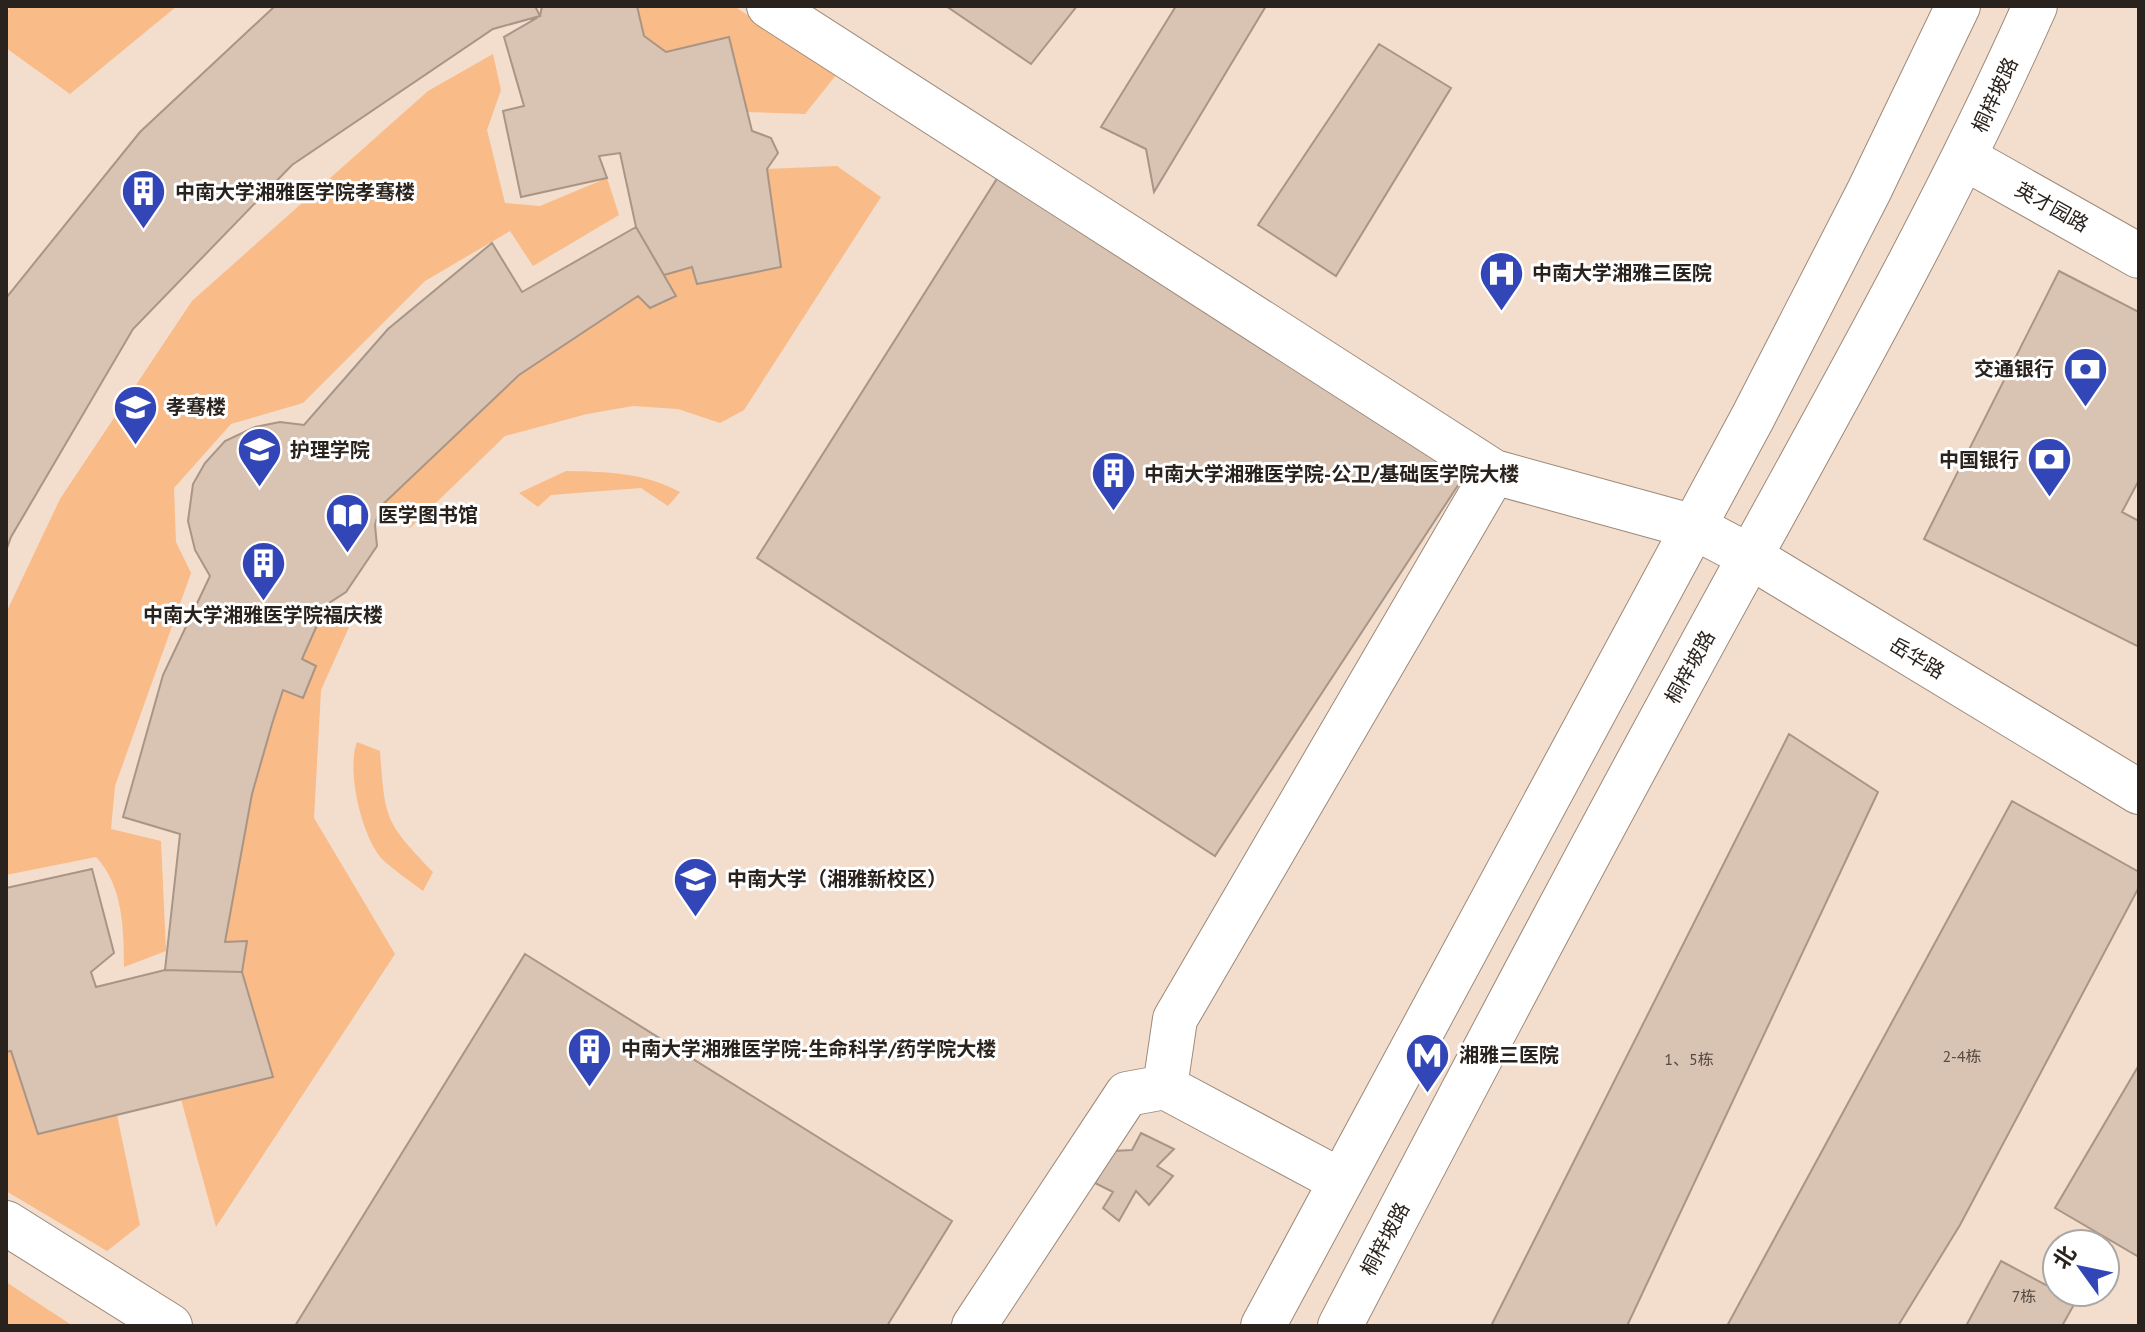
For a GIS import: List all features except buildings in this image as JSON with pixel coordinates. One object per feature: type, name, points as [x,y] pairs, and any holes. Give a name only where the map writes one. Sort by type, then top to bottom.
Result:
[{"type":"street","name":"岳华路","points":[[769,6],[1494,472],[1694,527],[1751,557],[2139,792]]},
{"type":"street","points":[[1263,1326],[1339,1180],[1694,527],[1869,191],[1958,6]]},
{"type":"street","name":"桐梓坡路","points":[[1340,1326],[1515,990],[1965,158],[2035,6]]},
{"type":"street","name":"英才园路","points":[[1965,158],[2139,256]]},
{"type":"street","points":[[1165,1087],[1175,1019],[1494,472]]},
{"type":"street","points":[[974,1326],[1127,1094],[1165,1087],[1339,1180]]},
{"type":"street","points":[[6,1223],[170,1326]]},
{"type":"shaded area","points":[[11,6],[177,6],[70,94],[6,48],[6,13]]},
{"type":"shaded area","points":[[637,6],[734,6],[836,75],[805,114],[747,112],[729,37],[666,52],[644,36]]},
{"type":"shaded area","points":[[493,54],[501,90],[487,130],[505,203],[540,206],[607,178],[619,215],[533,266],[510,231],[425,281],[303,403],[231,424],[174,488],[176,542],[191,573],[115,786],[111,829],[161,841],[166,951],[124,967],[117,894],[96,857],[6,875],[6,613],[60,499],[192,301],[428,91]]},
{"type":"shaded area","points":[[837,166],[881,197],[744,410],[720,423],[678,409],[633,406],[587,414],[505,436],[410,528],[380,507],[520,375],[638,296],[650,307],[676,296],[664,275],[692,267],[698,284],[780,267],[767,169]]},
{"type":"shaded area","points":[[566,471],[638,477],[680,492],[668,506],[641,488],[551,495],[538,507],[519,493]]},
{"type":"shaded area","points":[[326,605],[350,625],[321,690],[314,818],[395,954],[216,1227],[181,1099],[272,1077],[242,972],[247,942],[225,942],[252,794],[272,724],[283,690]]},
{"type":"shaded area","points":[[357,742],[380,751],[390,819],[405,842],[433,872],[423,891],[383,860],[375,850],[363,820],[355,786],[353,769]]},
{"type":"shaded area","points":[[11,1051],[38,1134],[117,1115],[140,1225],[107,1251],[6,1191],[6,1052]]},
{"type":"shaded area","points":[[6,1282],[73,1326],[6,1326]]},
{"type":"place","name":"中南大学湘雅医学院孝骞楼","points":[[144,231]]},
{"type":"place","name":"中南大学湘雅三医院","points":[[1501,312]]},
{"type":"place","name":"交通银行","points":[[2085,408]]},
{"type":"place","name":"孝骞楼","points":[[135,446]]},
{"type":"place","name":"护理学院","points":[[259,489]]},
{"type":"place","name":"中国银行","points":[[2050,499]]},
{"type":"place","name":"中南大学湘雅医学院-公卫/基础医学院大楼","points":[[1113,513]]},
{"type":"place","name":"医学图书馆","points":[[347,554]]},
{"type":"place","name":"中南大学湘雅医学院福庆楼","points":[[263,602]]},
{"type":"place","name":"中南大学（湘雅新校区）","points":[[696,918]]},
{"type":"place","name":"中南大学湘雅医学院-生命科学/药学院大楼","points":[[590,1088]]},
{"type":"place","name":"湘雅三医院","points":[[1428,1094]]}]
